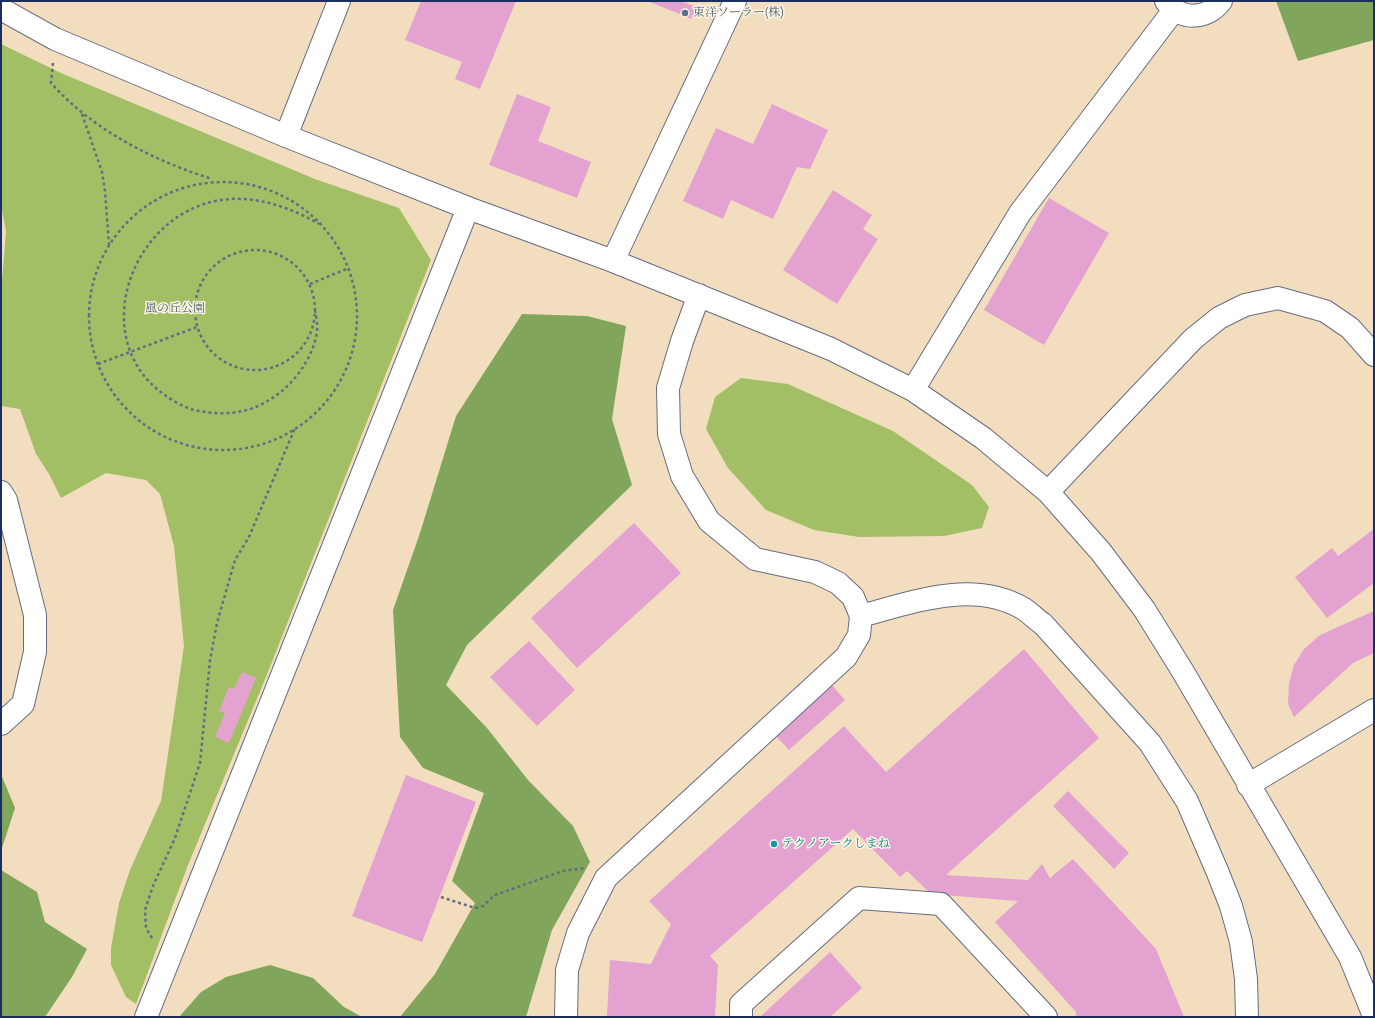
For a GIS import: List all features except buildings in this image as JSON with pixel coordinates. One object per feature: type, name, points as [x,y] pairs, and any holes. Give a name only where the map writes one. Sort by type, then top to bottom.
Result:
[{"type":"street","points":[[286,136],[339,1]]},
{"type":"street","points":[[613,261],[735,1]]},
{"type":"street","points":[[913,390],[1020,213],[1170,5],[1185,15],[1196,16],[1207,13],[1216,7],[1221,1]]},
{"type":"street","points":[[1,9],[55,38],[286,136],[468,208],[613,261],[832,349],[913,390],[983,438],[1048,492],[1101,552],[1144,609],[1182,670],[1350,957],[1374,1016]]},
{"type":"street","points":[[146,1017],[468,208]]},
{"type":"street","points":[[566,1017],[567,970],[578,933],[606,878],[846,657],[859,635],[860,616],[853,597],[838,583],[815,572],[755,560],[709,521],[682,476],[669,434],[668,388],[682,341],[699,295]]},
{"type":"street","points":[[1048,492],[1193,339],[1218,318],[1245,305],[1278,298],[1325,311],[1350,328],[1374,355]]},
{"type":"street","points":[[1,492],[6,500],[35,615],[35,652],[23,704],[1,724]]},
{"type":"street","points":[[860,616],[934,596],[957,594],[980,595],[1003,600],[1024,610],[1043,624],[1150,743],[1187,801],[1220,880],[1241,942],[1246,978],[1247,1017]]},
{"type":"street","points":[[1248,785],[1374,710]]},
{"type":"street","points":[[741,1017],[741,1004],[859,898],[941,904],[1046,1017]]},
{"type":"path","points":[[54,61],[51,69],[51,83],[82,114],[140,149],[177,167],[212,179]]},
{"type":"path","points":[[82,114],[102,172],[109,246]]},
{"type":"path","points":[[212,182],[242,183],[277,193],[300,205],[322,225],[338,246],[349,268],[355,288],[357,314],[355,340],[350,359],[342,378],[331,395],[317,411],[295,428],[270,441],[245,448],[220,450],[182,443],[158,433],[128,410],[112,391],[98,364],[90,331],[89,306],[97,269],[109,246],[133,216],[154,201],[177,190],[212,182]]},
{"type":"path","points":[[315,310],[310,333],[300,348],[287,360],[262,369],[249,370],[225,362],[214,354],[205,344],[197,327],[195,307],[201,282],[213,267],[229,255],[252,250],[265,250],[276,253],[297,266],[310,284],[314,297],[318,329],[315,342],[298,374],[287,387],[261,406],[247,410],[217,414],[190,410],[168,398],[150,383],[141,373],[131,352],[124,320],[127,289],[131,275],[146,247],[168,224],[181,215],[220,200],[236,199],[262,202],[288,209],[301,213],[322,225]]},
{"type":"path","points":[[310,284],[349,268]]},
{"type":"path","points":[[98,364],[197,327]]},
{"type":"path","points":[[153,941],[146,928],[145,910],[152,886],[175,838],[200,763],[210,660],[217,623],[236,560],[249,537],[295,428]]},
{"type":"path","points":[[442,898],[474,908],[483,906],[495,895],[563,871],[588,868],[597,871],[606,878]]},
{"type":"green space","points":[[1276,1],[1374,1],[1374,40],[1298,61]]},
{"type":"green space","name":"風の丘公園","points":[[1,44],[61,73],[315,179],[399,208],[431,260],[266,677],[188,865],[136,1004],[126,997],[111,965],[111,948],[119,903],[130,870],[161,801],[184,646],[174,546],[160,494],[146,480],[106,473],[61,498],[49,474],[36,454],[20,409],[1,406],[1,294],[6,231],[1,206]]},
{"type":"green space","points":[[522,314],[587,316],[626,326],[612,419],[632,485],[467,645],[446,685],[487,728],[528,780],[573,826],[590,862],[552,930],[526,1017],[400,1017],[435,974],[475,903],[452,881],[484,793],[423,768],[400,737],[393,610],[420,533],[456,416]]},
{"type":"green space","points":[[741,378],[788,384],[893,431],[972,485],[989,507],[982,528],[944,536],[859,537],[814,530],[766,510],[728,468],[706,429],[715,397]]},
{"type":"green space","points":[[1,774],[15,808],[1,851]]},
{"type":"green space","points":[[1,870],[37,892],[45,922],[87,949],[72,977],[45,1017],[1,1017]]},
{"type":"green space","points":[[270,965],[313,978],[344,1007],[362,1017],[179,1017],[201,992],[226,977]]},
{"type":"place","name":"東洋ソーラー(株)","points":[[685,13]]},
{"type":"place","name":"テクノアークしまね","points":[[774,844]]}]
